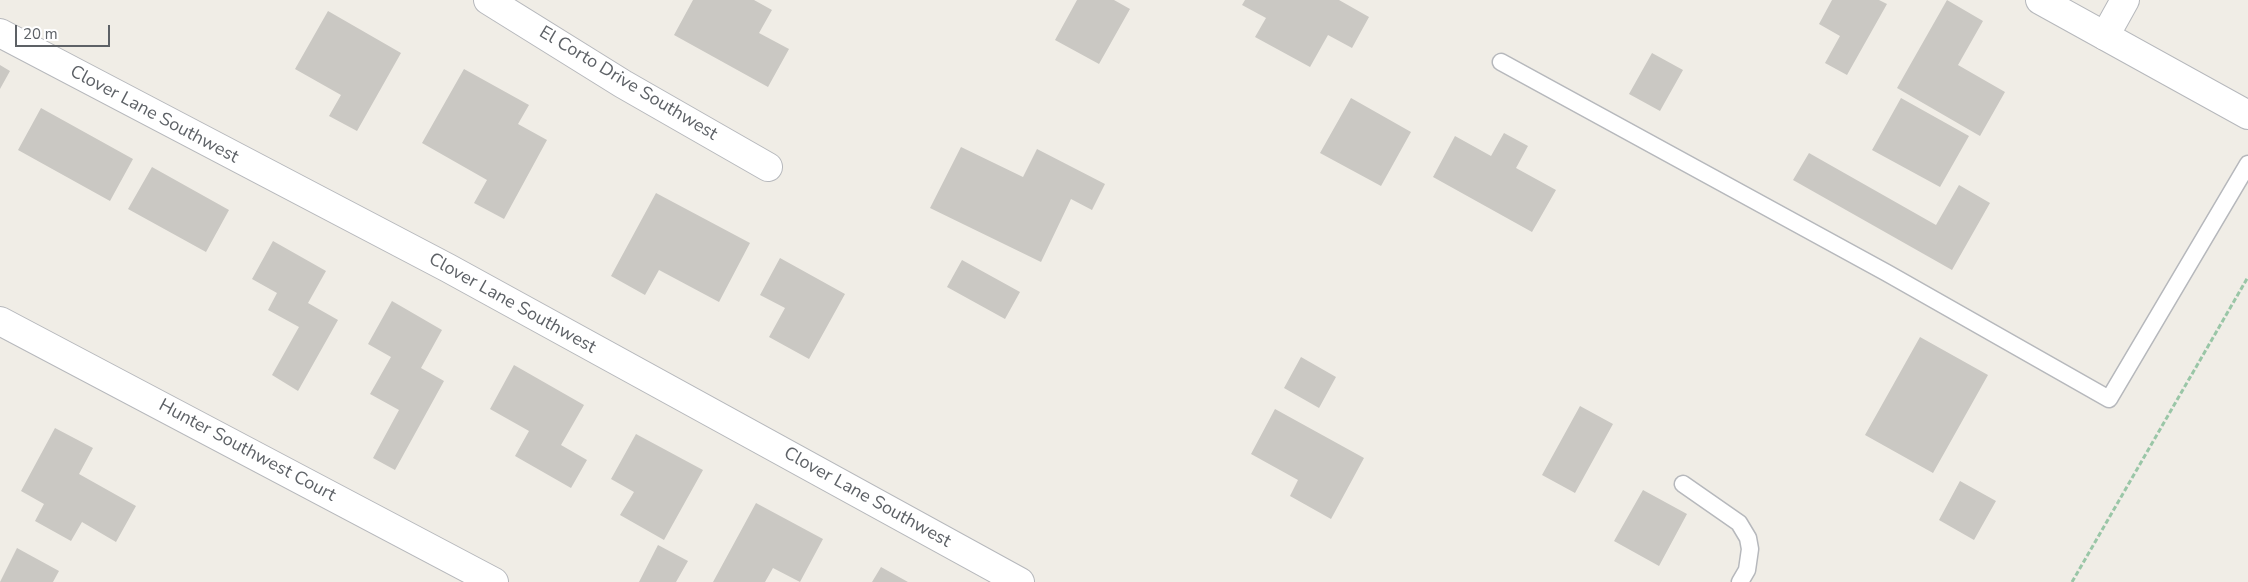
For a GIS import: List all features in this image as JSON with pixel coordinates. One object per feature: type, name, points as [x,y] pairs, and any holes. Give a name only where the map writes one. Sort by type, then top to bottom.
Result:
[{"type":"street","name":"El Corto Drive Southwest","points":[[488,0],[623,84],[768,167]]},
{"type":"street","points":[[2040,0],[2248,115]]},
{"type":"street","points":[[2105,36],[2125,0]]},
{"type":"street","name":"Clover Lane Southwest","points":[[0,32],[448,268],[1020,582]]},
{"type":"street","name":"Hunter Southwest Court","points":[[0,321],[494,582]]},
{"type":"lane","points":[[1501,62],[1887,272],[2109,399],[2248,164]]},
{"type":"lane","points":[[1682,484],[1739,523],[1748,538],[1750,549],[1747,570],[1740,582]]},
{"type":"path","points":[[2072,582],[2248,277]]},
{"type":"building","points":[[693,0],[754,0],[772,10],[759,33],[789,49],[768,87],[674,35]]},
{"type":"building","points":[[1077,0],[1114,0],[1130,9],[1099,64],[1055,40]]},
{"type":"building","points":[[1245,0],[1339,0],[1369,17],[1352,48],[1328,35],[1310,67],[1255,37],[1266,18],[1242,5]]},
{"type":"building","points":[[1832,0],[1879,0],[1887,4],[1847,75],[1825,63],[1840,36],[1819,24]]},
{"type":"building","points":[[1947,0],[1983,21],[1958,65],[2005,92],[1980,136],[1897,88]]},
{"type":"building","points":[[328,11],[401,53],[357,131],[329,116],[341,95],[295,69]]},
{"type":"building","points":[[1652,53],[1683,70],[1660,111],[1629,94]]},
{"type":"building","points":[[0,65],[10,71],[0,89]]},
{"type":"building","points":[[464,69],[529,105],[518,124],[547,140],[504,219],[474,203],[487,180],[422,143]]},
{"type":"building","points":[[1351,98],[1411,132],[1381,186],[1320,153]]},
{"type":"building","points":[[1901,98],[1969,136],[1940,187],[1872,150]]},
{"type":"building","points":[[41,108],[133,159],[110,201],[18,150]]},
{"type":"building","points":[[1504,133],[1528,146],[1516,168],[1556,190],[1532,232],[1433,177],[1455,136],[1491,156]]},
{"type":"building","points":[[961,147],[1023,177],[1037,149],[1105,184],[1092,210],[1071,199],[1041,262],[930,208]]},
{"type":"building","points":[[1809,153],[1936,225],[1959,185],[1990,203],[1952,270],[1793,180]]},
{"type":"building","points":[[152,167],[229,210],[206,252],[128,209]]},
{"type":"building","points":[[656,193],[750,243],[719,302],[659,270],[645,295],[611,276]]},
{"type":"building","points":[[273,241],[326,271],[308,303],[338,320],[298,391],[272,375],[299,327],[268,310],[277,293],[252,279]]},
{"type":"building","points":[[780,258],[845,294],[809,359],[769,337],[785,308],[760,295]]},
{"type":"building","points":[[962,260],[1020,292],[1005,319],[947,287]]},
{"type":"building","points":[[392,301],[442,330],[421,368],[444,381],[395,470],[373,458],[399,410],[370,394],[391,357],[368,344]]},
{"type":"building","points":[[1920,337],[1988,375],[1933,473],[1865,435]]},
{"type":"building","points":[[1301,357],[1336,377],[1319,408],[1284,388]]},
{"type":"building","points":[[514,365],[584,405],[561,445],[587,460],[571,488],[515,456],[529,431],[490,409]]},
{"type":"building","points":[[1580,406],[1613,424],[1575,493],[1542,475]]},
{"type":"building","points":[[1275,409],[1364,458],[1331,519],[1290,496],[1298,480],[1251,454]]},
{"type":"building","points":[[55,428],[93,448],[79,474],[136,506],[116,542],[82,522],[71,541],[35,521],[44,504],[21,491]]},
{"type":"building","points":[[636,434],[703,470],[664,540],[620,515],[634,492],[611,479]]},
{"type":"building","points":[[1960,481],[1996,501],[1974,540],[1939,520]]},
{"type":"building","points":[[1643,490],[1687,514],[1659,566],[1614,541]]},
{"type":"building","points":[[756,503],[823,539],[800,582],[773,568],[765,582],[713,582]]},
{"type":"building","points":[[658,545],[688,561],[676,582],[639,582]]},
{"type":"building","points":[[17,548],[59,571],[53,582],[0,582]]},
{"type":"building","points":[[881,567],[908,582],[872,582]]}]
